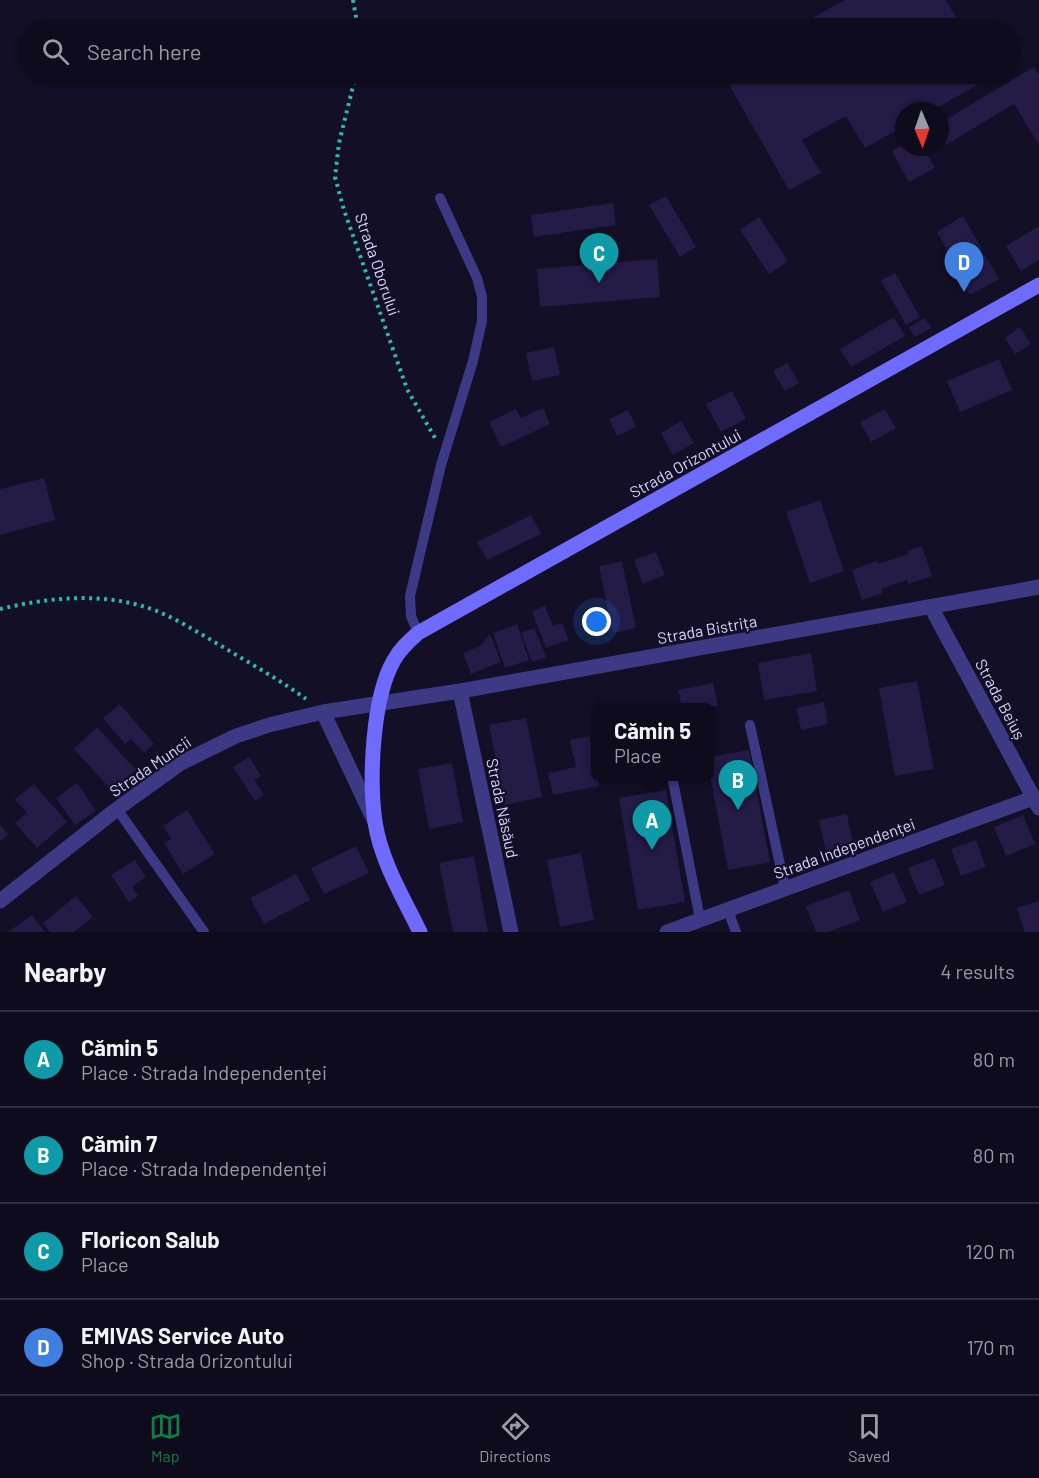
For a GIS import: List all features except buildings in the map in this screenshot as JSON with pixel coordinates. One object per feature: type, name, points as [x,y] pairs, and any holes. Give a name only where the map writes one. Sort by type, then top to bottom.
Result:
[{"type":"main road","name":"Strada Orizontului","points":[[420,932],[395,883],[375,823],[374,744],[380,702],[387,676],[403,647],[418,633],[1039,285]]},
{"type":"street","name":"Strada Bistrița","points":[[380,702],[460,691],[1039,586]]},
{"type":"street","name":"Strada Beiuș","points":[[931,607],[1036,803]]},
{"type":"street","name":"Strada Năsăud","points":[[460,691],[511,932]]},
{"type":"street","name":"Strada Muncii","points":[[0,901],[117,809],[182,763],[236,736],[269,725],[380,702]]},
{"type":"street","points":[[323,712],[375,823]]},
{"type":"street","name":"Strada Independenței","points":[[667,932],[784,888],[1036,803]]},
{"type":"lane","points":[[418,633],[411,616],[410,596],[444,454],[473,361],[482,321],[483,297],[477,278],[440,198]]},
{"type":"lane","points":[[750,725],[784,888]]},
{"type":"lane","points":[[673,781],[700,919]]},
{"type":"lane","points":[[117,809],[204,932]]},
{"type":"lane","points":[[728,910],[736,932]]},
{"type":"path","points":[[353,0],[356,18]]},
{"type":"path","name":"Strada Oborului","points":[[354,84],[339,144],[335,177],[344,210],[407,389],[444,454]]},
{"type":"path","points":[[0,609],[35,601],[82,597],[124,602],[158,611],[252,664],[323,712]]},
{"type":"place","name":"Floricon Salub","points":[[599,283]]},
{"type":"place","name":"EMIVAS Service Auto","points":[[964,292]]},
{"type":"place","name":"Cămin 7","points":[[738,810]]},
{"type":"place","name":"Cămin 5","points":[[652,850]]}]
